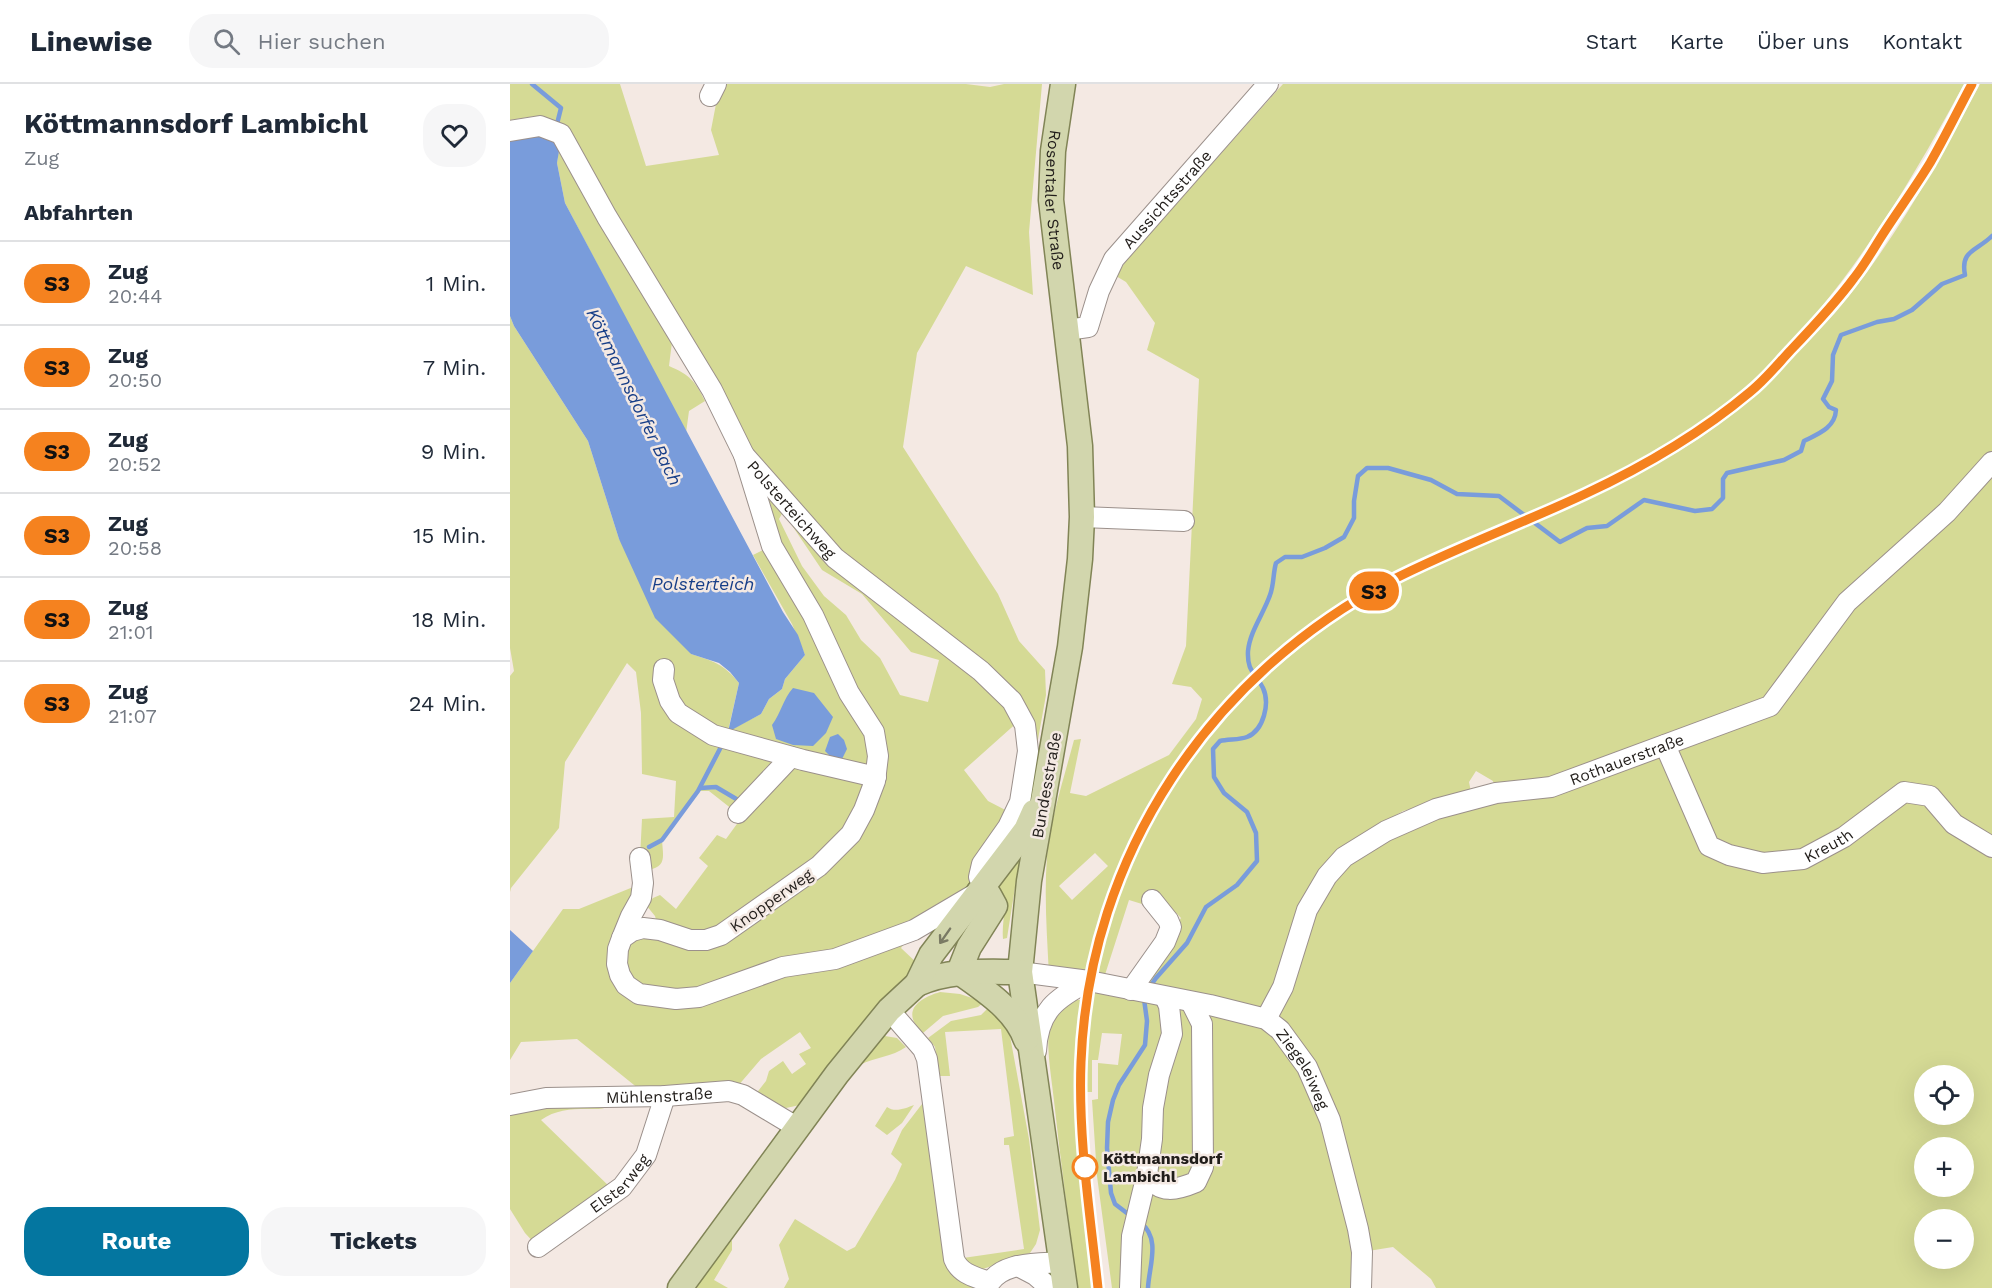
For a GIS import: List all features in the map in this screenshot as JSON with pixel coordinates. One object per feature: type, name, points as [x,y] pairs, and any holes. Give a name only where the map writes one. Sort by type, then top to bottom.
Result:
[{"type":"main road","name":"Rosentaler Straße","points":[[1060,281],[1054,232],[1052,182],[1053,151],[1064,84]]},
{"type":"main road","name":"Bundesstraße","points":[[1060,281],[1077,328],[1082,517],[1080,559],[1071,635],[1029,880],[1020,972],[1065,1288]]},
{"type":"main road","points":[[917,984],[931,955],[1026,830],[1045,785]]},
{"type":"main road","points":[[959,972],[969,947],[995,906],[989,895],[982,890]]},
{"type":"main road","points":[[959,972],[982,988],[1012,1016],[1024,1034],[1035,1068]]},
{"type":"main road","points":[[680,1288],[837,1074],[889,1010],[917,984],[933,976],[959,972],[1020,972]]},
{"type":"street","name":"Aussichtsstraße","points":[[1077,328],[1099,291],[1114,259],[1268,84]]},
{"type":"street","name":"Polsterteichweg","points":[[510,131],[540,126],[555,131],[712,390],[744,455],[835,558],[981,671],[1012,701],[1024,725],[1028,751],[1026,772],[1015,815],[982,864],[979,877],[982,890]]},
{"type":"street","name":"Knopperweg","points":[[622,938],[632,931],[643,928],[660,930],[690,940],[705,940],[721,935],[819,866],[850,834],[864,810],[876,777],[879,756],[874,732],[849,693],[813,615],[772,546],[744,455]]},
{"type":"street","name":"Rothauerstraße","points":[[1266,1019],[1283,987],[1307,910],[1317,891],[1344,857],[1364,843],[1412,818],[1436,809],[1496,793],[1551,787],[1770,706],[1847,602],[1947,512],[1992,462]]},
{"type":"street","points":[[1082,517],[1184,521]]},
{"type":"street","points":[[664,669],[663,680],[670,701],[678,713],[713,735],[791,757],[876,777]]},
{"type":"street","name":"Kreuth","points":[[1665,745],[1709,846],[1729,855],[1763,863],[1803,859],[1844,837],[1904,792],[1930,796],[1954,824],[1992,847]]},
{"type":"street","points":[[738,813],[791,757]]},
{"type":"street","points":[[640,858],[643,883],[641,898],[618,949],[617,964],[626,985],[639,994],[676,999],[699,997],[783,968],[835,959],[914,930],[982,890]]},
{"type":"street","points":[[641,898],[655,916],[660,930]]},
{"type":"street","points":[[1131,990],[1165,942],[1171,927],[1152,900]]},
{"type":"street","name":"Ziegeleiweg","points":[[1020,972],[1096,983],[1191,1002],[1266,1019],[1280,1030],[1307,1067],[1330,1120],[1358,1229],[1362,1252],[1361,1288]]},
{"type":"street","points":[[1035,1068],[1036,1037],[1048,1008],[1068,992],[1096,983]]},
{"type":"street","points":[[1130,1288],[1133,1230],[1147,1174],[1152,1139],[1153,1108],[1159,1075],[1172,1034],[1169,1006],[1165,997]]},
{"type":"street","points":[[1147,1174],[1152,1184],[1165,1189],[1181,1188],[1196,1182],[1203,1167],[1202,1024],[1191,1002]]},
{"type":"street","points":[[889,1010],[923,1049],[927,1059],[954,1259],[957,1266],[963,1272],[988,1285],[1002,1271],[1018,1266],[1062,1262]]},
{"type":"street","name":"Mühlenstraße","points":[[510,1105],[546,1098],[665,1096],[729,1091],[743,1095],[798,1128]]},
{"type":"street","name":"Elsterweg","points":[[538,1247],[622,1187],[646,1155],[665,1096]]},
{"type":"street","points":[[938,1140],[947,1146],[953,1158],[960,1204]]},
{"type":"street","points":[[1018,1266],[1035,1275],[1050,1288]]},
{"type":"green space","points":[[510,84],[620,84],[646,166],[719,155],[711,130],[716,104],[726,84],[966,84],[990,87],[1004,84],[1042,84],[1029,232],[1033,295],[966,266],[917,353],[903,447],[998,594],[1019,641],[1045,670],[1046,695],[1035,756],[1021,719],[964,770],[988,801],[1015,815],[979,877],[935,937],[921,926],[914,930],[901,948],[918,964],[837,1055],[800,1105],[786,1108],[755,1095],[766,1081],[769,1071],[783,1061],[792,1074],[806,1064],[799,1054],[811,1048],[800,1032],[761,1059],[737,1087],[639,1089],[577,1039],[521,1042],[510,1060],[510,983],[563,909],[579,909],[643,883],[631,916],[659,930],[655,916],[646,905],[660,895],[676,909],[708,866],[699,858],[717,835],[726,839],[742,817],[709,791],[698,791],[662,840],[661,863],[654,869],[648,870],[640,858],[642,819],[674,817],[676,781],[642,774],[641,713],[636,672],[627,663],[565,762],[559,828],[510,892],[510,676],[514,671],[510,648],[510,316],[514,326],[588,441],[619,539],[691,654],[718,664],[739,683],[728,731],[761,714],[769,699],[782,689],[785,679],[805,655],[792,624],[753,555],[771,546],[744,455],[672,342],[669,366],[691,379],[705,401],[689,411],[686,433],[565,203],[557,163],[561,133],[554,122],[536,116],[510,120]],"holes":[[[783,512],[822,570],[862,594],[911,652],[939,660],[928,702],[900,695],[880,658],[861,640],[846,615],[824,596],[802,566],[779,519]]]},
{"type":"green space","points":[[1283,84],[1964,84],[1911,178],[1851,269],[1781,352],[1742,389],[1700,423],[1664,447],[1626,468],[1428,557],[1389,576],[1330,610],[1277,649],[1231,693],[1190,742],[1155,796],[1126,854],[1102,916],[1085,981],[1049,975],[1047,856],[1058,798],[1074,740],[1081,739],[1070,793],[1086,796],[1169,755],[1196,719],[1202,699],[1191,687],[1172,684],[1186,646],[1199,379],[1147,350],[1155,323],[1126,282],[1116,276],[1128,258]],"holes":[[[1095,853],[1108,866],[1072,900],[1059,886]]]},
{"type":"green space","points":[[1980,84],[1992,84],[1992,1288],[1436,1288],[1431,1279],[1393,1247],[1362,1252],[1361,1288],[1112,1288],[1097,1176],[1092,1100],[1098,1099],[1098,1063],[1118,1065],[1122,1034],[1102,1033],[1098,1060],[1092,1060],[1092,1092],[1086,1092],[1090,1011],[1094,985],[1109,922],[1132,862],[1162,804],[1200,750],[1243,700],[1291,655],[1343,616],[1432,567],[1607,490],[1642,472],[1711,430],[1768,381],[1835,313],[1876,259],[1931,173]],"holes":[[[1476,771],[1493,781],[1496,792],[1372,847],[1350,864],[1323,896],[1334,855],[1349,843],[1403,811],[1471,792],[1469,782]],[[1156,892],[1181,918],[1132,990],[1102,984],[1129,900],[1142,904]]]},
{"type":"green space","points":[[1023,850],[1007,938],[1003,939],[1003,896],[995,883]]},
{"type":"green space","points":[[940,992],[960,994],[984,1002],[978,1007],[943,1016],[923,1033],[913,1019],[914,1008],[924,999]]},
{"type":"green space","points":[[1076,1000],[1082,1000],[1076,1072],[1078,1144],[1093,1288],[1078,1288],[1049,1052],[1051,1020],[1060,1009]]},
{"type":"green space","points":[[990,1006],[1005,1025],[1010,1036],[1029,1139],[1040,1230],[1036,1244],[1030,1253],[983,1269],[970,1268],[963,1258],[1024,1249],[1009,1145],[1004,1145],[1004,1138],[1014,1136],[1001,1029],[945,1032],[950,1076],[939,1076],[935,1047],[928,1038],[951,1021],[981,1015]]},
{"type":"green space","points":[[885,1036],[897,1038],[906,1047],[860,1065],[877,1039]]},
{"type":"green space","points":[[932,1091],[947,1258],[987,1288],[784,1288],[789,1279],[779,1245],[795,1219],[847,1251],[855,1247],[902,1164],[891,1154],[902,1130]]},
{"type":"green space","points":[[510,1105],[610,1106],[563,1111],[541,1120],[615,1192],[538,1247],[525,1233],[510,1209]]},
{"type":"green space","points":[[914,1105],[902,1123],[887,1135],[875,1126],[887,1107],[897,1110]]},
{"type":"green space","points":[[727,1239],[732,1241],[732,1250],[714,1280],[728,1288],[692,1288]]},
{"type":"water","name":"Polsterteich","points":[[554,136],[560,145],[557,163],[565,203],[783,612],[798,635],[805,655],[785,679],[782,689],[769,699],[761,714],[728,732],[739,683],[719,663],[691,654],[655,618],[619,539],[588,441],[514,326],[510,316],[510,138]]},
{"type":"water","points":[[793,688],[814,693],[833,717],[826,733],[813,746],[793,745],[776,739],[772,725]]},
{"type":"water","points":[[838,734],[844,740],[847,749],[841,761],[832,758],[825,751],[830,737]]},
{"type":"water","points":[[510,930],[533,951],[510,983]]},
{"type":"waterway","name":"Köttmannsdorfer Bach","points":[[532,84],[561,108],[556,128]]},
{"type":"waterway","points":[[1149,988],[1187,943],[1206,907],[1237,885],[1257,861],[1256,833],[1247,812],[1224,793],[1214,777],[1213,749],[1220,741],[1244,738],[1253,733],[1264,715],[1265,694],[1250,668],[1248,651],[1251,636],[1271,591],[1276,563],[1285,557],[1302,557],[1344,537],[1354,518],[1358,476],[1367,468],[1388,468],[1431,480],[1457,494],[1499,496],[1560,542],[1587,528],[1607,526],[1644,500],[1695,511],[1712,509],[1723,498],[1723,479],[1727,473],[1784,460],[1801,451],[1804,441],[1825,430],[1833,421],[1836,410],[1829,407],[1823,399],[1832,381],[1833,355],[1841,335],[1877,322],[1894,319],[1912,310],[1942,284],[1965,275],[1964,267],[1967,256],[1992,236]]},
{"type":"waterway","name":"Köttmannsdorfer Bach","points":[[649,847],[662,840],[698,791],[723,743]]},
{"type":"waterway","points":[[700,788],[716,787],[738,800],[741,799]]},
{"type":"waterway","points":[[1132,1217],[1115,1204],[1111,1193],[1107,1148],[1108,1122],[1119,1085],[1145,1045],[1147,1021],[1144,999]]},
{"type":"waterway","points":[[1141,1223],[1147,1229],[1152,1245],[1148,1288]]},
{"type":"railway","points":[[1098,1288],[1081,1118],[1081,1062],[1089,986],[1107,913],[1134,844],[1171,779],[1215,720],[1268,666],[1327,619],[1416,568],[1607,484],[1692,435],[1755,387],[1823,316],[1858,272],[1930,163],[1972,84]]},
{"type":"train","name":"S3","points":[[1098,1288],[1080,1114],[1081,1060],[1090,974],[1103,924],[1131,849],[1163,792],[1197,741],[1228,704],[1275,658],[1337,612],[1389,582],[1434,560],[1587,494],[1684,440],[1752,391],[1811,330],[1854,279],[1930,163],[1972,84]]},
{"type":"place","name":"Köttmannsdorf Lambichl","points":[[1085,1167]]}]
